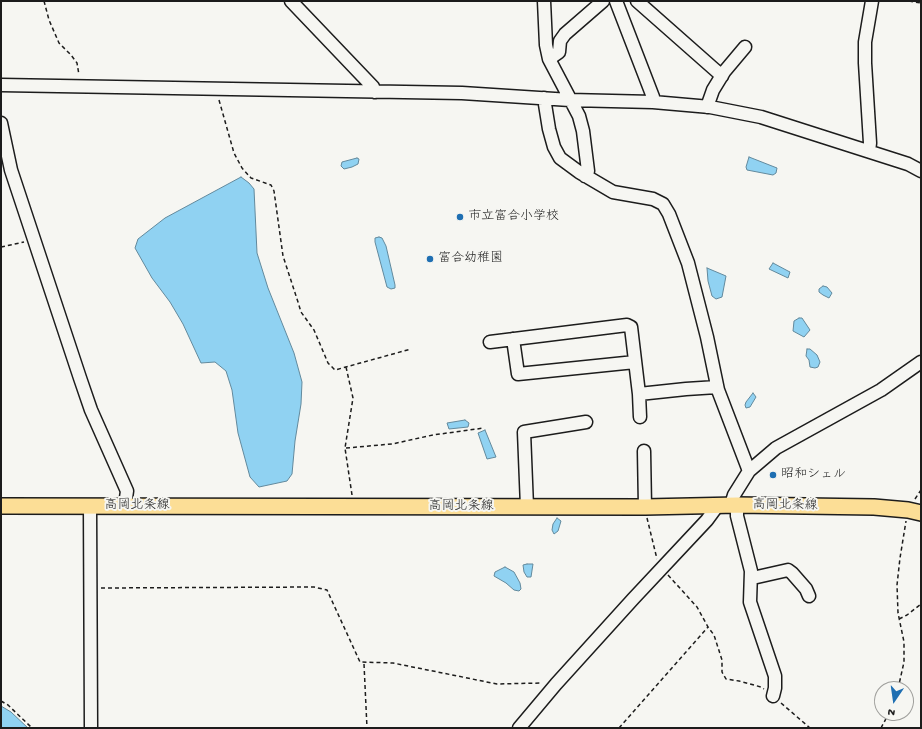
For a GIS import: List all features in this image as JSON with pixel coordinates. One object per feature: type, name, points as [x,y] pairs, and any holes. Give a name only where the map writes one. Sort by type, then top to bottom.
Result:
[{"type":"main road","name":"高岡北条線","points":[[1,506],[644,507],[729,505],[874,507],[915,512]]},
{"type":"street","points":[[291,1],[373,87],[375,92]]},
{"type":"street","points":[[544,1],[546,45],[549,59],[572,100],[579,116],[583,131],[588,171],[586,176]]},
{"type":"street","points":[[549,59],[559,52],[560,41],[565,34],[603,1]]},
{"type":"street","points":[[616,1],[653,97],[653,102]]},
{"type":"street","points":[[637,1],[722,76]]},
{"type":"street","points":[[869,151],[870,143],[865,42],[872,1]]},
{"type":"street","points":[[707,107],[713,90],[744,47]]},
{"type":"street","points":[[1,85],[462,93],[572,100],[653,102],[707,107],[761,117],[908,164],[921,172]]},
{"type":"street","points":[[544,98],[549,129],[554,147],[560,158],[612,192],[653,199],[663,204],[688,263],[707,337],[717,387],[749,471]]},
{"type":"street","points":[[1,123],[10,170],[91,410],[127,491],[125,505]]},
{"type":"street","points":[[490,342],[627,325],[631,327],[639,394],[640,417]]},
{"type":"street","points":[[513,339],[518,374],[635,362]]},
{"type":"street","points":[[519,728],[556,684],[707,520],[729,505],[749,471],[776,448],[881,390],[921,362]]},
{"type":"street","points":[[639,394],[686,388],[717,387]]},
{"type":"street","points":[[527,507],[524,432],[586,422]]},
{"type":"street","points":[[644,451],[644,507]]},
{"type":"street","points":[[729,505],[736,516],[752,577],[750,602],[774,676],[774,696]]},
{"type":"street","points":[[90,506],[90,728]]},
{"type":"street","points":[[752,577],[788,570],[802,584],[809,596]]},
{"type":"path","points":[[44,1],[49,20],[59,43],[77,63],[79,86]]},
{"type":"path","points":[[909,1],[921,3]]},
{"type":"path","points":[[216,88],[234,153],[242,168],[251,178],[271,185],[274,191],[284,256],[301,312],[314,330],[328,363],[335,370],[411,349]]},
{"type":"path","points":[[1,247],[33,240]]},
{"type":"path","points":[[346,367],[353,398],[345,448],[354,507]]},
{"type":"path","points":[[345,448],[392,444],[433,435],[484,428]]},
{"type":"path","points":[[644,507],[658,562],[697,607],[708,628],[714,635],[722,660],[722,672],[726,679],[761,687],[774,696],[810,728]]},
{"type":"path","points":[[900,681],[904,662],[904,642],[899,618],[897,585],[900,558],[915,512]]},
{"type":"path","points":[[91,588],[314,587],[327,590],[360,662],[393,663],[497,684],[556,684]]},
{"type":"path","points":[[899,618],[907,615],[921,604]]},
{"type":"path","points":[[619,728],[708,628]]},
{"type":"path","points":[[364,663],[366,728]]},
{"type":"path","points":[[1,701],[32,728]]},
{"type":"water","points":[[749,157],[777,168],[776,173],[773,175],[747,170],[746,167]]},
{"type":"water","points":[[357,158],[359,159],[358,164],[352,167],[344,169],[341,166],[342,162]]},
{"type":"water","points":[[241,177],[254,189],[257,253],[268,288],[294,353],[302,382],[301,404],[295,441],[292,474],[287,481],[259,487],[250,477],[238,433],[232,390],[226,371],[215,362],[201,363],[183,324],[170,302],[152,278],[135,248],[138,239],[165,218]]},
{"type":"water","points":[[375,238],[382,238],[386,246],[395,288],[391,289],[387,287],[375,242]]},
{"type":"water","points":[[773,263],[790,272],[788,278],[769,269]]},
{"type":"water","points":[[707,268],[726,276],[722,297],[716,299],[712,296],[708,281]]},
{"type":"water","points":[[823,286],[827,287],[832,293],[829,298],[819,292],[819,289]]},
{"type":"water","points":[[802,318],[810,330],[804,337],[793,331],[794,321]]},
{"type":"water","points":[[807,349],[810,349],[817,355],[820,362],[818,367],[810,367],[809,360],[806,356]]},
{"type":"water","points":[[753,393],[756,397],[750,407],[746,408],[746,402]]},
{"type":"water","points":[[465,420],[469,423],[468,427],[449,429],[447,423]]},
{"type":"water","points":[[485,430],[496,457],[487,459],[478,433]]},
{"type":"water","points":[[557,518],[561,521],[558,531],[554,534],[552,530],[553,524]]},
{"type":"water","points":[[533,564],[531,577],[527,577],[524,572],[523,565]]},
{"type":"water","points":[[505,567],[514,572],[520,583],[521,589],[519,591],[514,590],[494,576],[495,572]]},
{"type":"water","points":[[1,706],[11,712],[28,728],[1,728]]},
{"type":"place","name":"市立富合小学校","points":[[460,217]]},
{"type":"place","name":"富合幼稚園","points":[[430,259]]},
{"type":"place","name":"昭和シェル","points":[[773,475]]}]
